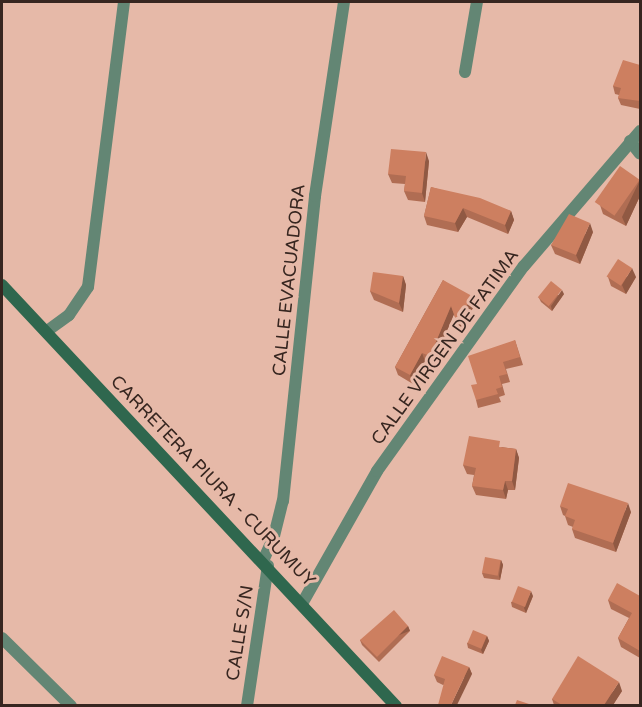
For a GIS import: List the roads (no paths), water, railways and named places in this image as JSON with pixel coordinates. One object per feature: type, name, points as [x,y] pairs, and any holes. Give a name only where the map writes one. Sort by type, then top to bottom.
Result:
[{"type":"main road","name":"CARRETERA PIURA - CURUMUY","points":[[2,285],[303,602],[396,705]]},
{"type":"street","points":[[47,332],[82,300],[91,274],[124,2]]},
{"type":"street","name":"CALLE EVACUADORA","points":[[266,564],[282,501],[315,196],[344,2]]},
{"type":"street","points":[[465,72],[477,2]]},
{"type":"street","name":"CALLE VIRGEN DE FATIMA","points":[[303,602],[377,471],[524,266],[640,130]]},
{"type":"street","points":[[630,141],[640,154]]},
{"type":"street","name":"CALLE S/N","points":[[247,705],[266,564]]},
{"type":"street","points":[[2,638],[71,705]]}]
